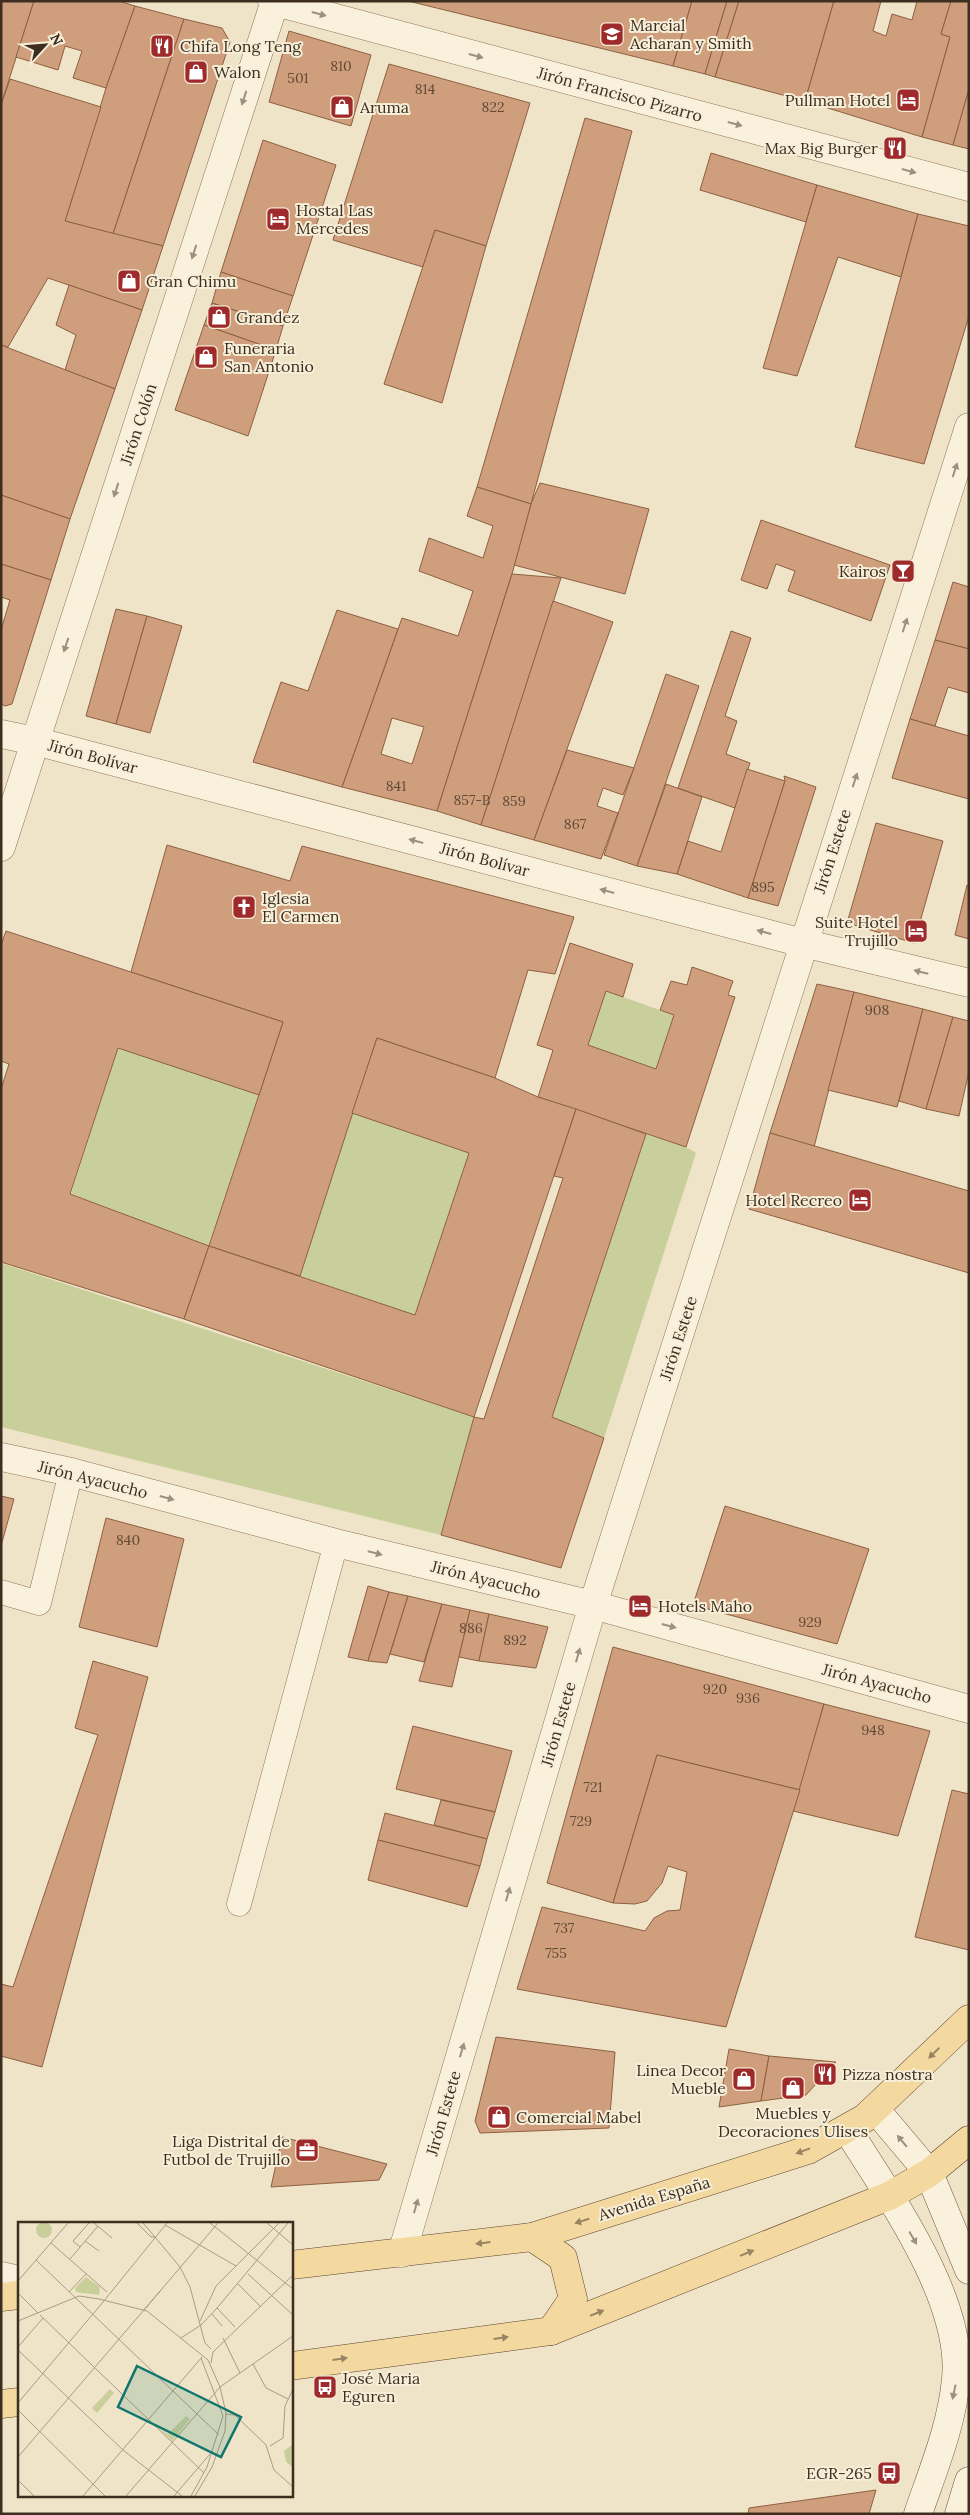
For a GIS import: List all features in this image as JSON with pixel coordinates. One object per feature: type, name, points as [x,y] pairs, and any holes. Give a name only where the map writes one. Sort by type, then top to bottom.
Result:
[{"type":"main road","name":"Avenida España","points":[[292,2265],[532,2237],[808,2150],[847,2129],[876,2109],[969,2018]]},
{"type":"main road","points":[[292,2366],[551,2331],[889,2196],[929,2173],[969,2140]]},
{"type":"main road","points":[[532,2237],[563,2258],[573,2299],[551,2331]]},
{"type":"main road","points":[[1,2296],[18,2295]]},
{"type":"main road","points":[[1,2404],[18,2402]]},
{"type":"street","name":"Jirón Francisco Pizarro","points":[[274,2],[969,186]]},
{"type":"street","name":"Jirón Colón","points":[[1,847],[274,2]]},
{"type":"street","name":"Jirón Estete","points":[[402,2253],[593,1605],[969,427]]},
{"type":"street","name":"Jirón Bolívar","points":[[1,734],[35,741],[803,943],[969,983]]},
{"type":"street","name":"Jirón Ayacucho","points":[[1,1457],[71,1472],[336,1543],[593,1605],[969,1709]]},
{"type":"street","points":[[876,2109],[929,2173],[969,2270]]},
{"type":"street","points":[[847,2129],[889,2196],[922,2255],[938,2290],[952,2329],[956,2378],[945,2434],[918,2514]]},
{"type":"street","points":[[1,2276],[18,2280]]},
{"type":"street","points":[[959,2514],[969,2481]]},
{"type":"lane","points":[[1,1592],[39,1603],[71,1472]]},
{"type":"lane","points":[[239,1904],[336,1543]]},
{"type":"green space","points":[[606,991],[674,1015],[656,1069],[588,1045]]},
{"type":"green space","points":[[118,1048],[259,1095],[209,1246],[71,1194]]},
{"type":"green space","points":[[352,1113],[469,1153],[415,1315],[300,1276]]},
{"type":"green space","points":[[646,1134],[686,1147],[696,1153],[604,1438],[552,1417]]},
{"type":"green space","points":[[1,1263],[474,1417],[441,1535],[1,1427]]},
{"type":"building","points":[[1,1],[34,1],[1,105]]},
{"type":"building","points":[[34,1],[119,1],[135,6],[106,88],[73,78],[82,51],[65,46],[58,70],[16,57]]},
{"type":"building","name":"Marcial Acharan y Smith","points":[[408,1],[692,1],[673,66]]},
{"type":"building","points":[[692,1],[727,1],[705,74],[673,66]]},
{"type":"building","points":[[727,1],[739,1],[715,77],[705,74]]},
{"type":"building","points":[[739,1],[834,1],[805,101],[715,77]]},
{"type":"building","points":[[834,1],[881,1],[873,31],[886,36],[892,14],[912,20],[917,1],[951,1],[941,34],[950,37],[922,137],[805,101]]},
{"type":"building","points":[[951,1],[969,1],[969,89],[953,145],[922,137],[950,37],[941,34]]},
{"type":"building","points":[[135,6],[184,19],[113,234],[65,221],[106,88]]},
{"type":"building","points":[[184,19],[222,28],[230,42],[163,246],[113,234]]},
{"type":"building","points":[[289,31],[371,55],[351,126],[269,102]]},
{"type":"building","points":[[389,64],[530,103],[486,246],[435,230],[423,267],[333,240]]},
{"type":"building","points":[[10,79],[101,107],[65,221],[163,246],[142,310],[48,278],[8,347],[1,345],[1,105]]},
{"type":"building","points":[[969,89],[969,149],[953,145]]},
{"type":"building","points":[[585,118],[632,131],[531,504],[477,487]]},
{"type":"building","name":"Hostal Las Mercedes","points":[[263,140],[336,165],[293,296],[221,272]]},
{"type":"building","points":[[711,153],[817,185],[806,222],[700,190]]},
{"type":"building","points":[[817,185],[918,214],[901,277],[838,257],[797,376],[763,368]]},
{"type":"building","points":[[918,214],[969,226],[969,316],[924,464],[855,447]]},
{"type":"building","points":[[435,230],[486,246],[442,403],[384,384]]},
{"type":"building","points":[[221,272],[293,296],[283,326],[212,303]]},
{"type":"building","points":[[69,285],[142,310],[115,389],[65,370],[76,335],[56,325]]},
{"type":"building","points":[[212,303],[283,326],[276,350],[204,325]]},
{"type":"building","points":[[204,325],[276,350],[248,436],[175,410]]},
{"type":"building","points":[[1,345],[115,389],[70,519],[1,495]]},
{"type":"building","points":[[540,483],[649,509],[625,594],[514,565],[531,504]]},
{"type":"building","points":[[477,487],[531,504],[512,574],[437,811],[342,787],[402,618],[458,636],[473,591],[419,571],[429,538],[483,558],[493,526],[467,516]],"holes":[[[392,718],[424,727],[412,764],[381,754]]]},
{"type":"building","points":[[1,495],[70,519],[51,580],[1,564]]},
{"type":"building","points":[[761,520],[890,565],[871,621],[788,591],[795,571],[776,564],[767,589],[741,580]]},
{"type":"building","points":[[1,564],[51,580],[12,704],[5,706],[1,704],[1,630],[10,600],[1,597]]},
{"type":"building","points":[[512,574],[561,578],[481,825],[437,811]]},
{"type":"building","points":[[953,582],[969,587],[969,649],[935,640]]},
{"type":"building","points":[[553,601],[613,622],[534,840],[481,825]]},
{"type":"building","points":[[116,609],[147,616],[116,724],[86,716]]},
{"type":"building","points":[[337,610],[398,629],[342,787],[253,762],[281,682],[308,691]]},
{"type":"building","points":[[147,616],[182,626],[150,733],[116,724]]},
{"type":"building","points":[[731,631],[751,638],[725,716],[737,721],[726,754],[750,763],[735,808],[678,788]]},
{"type":"building","points":[[935,640],[969,649],[969,693],[948,687],[935,726],[910,719]]},
{"type":"building","points":[[666,674],[699,686],[637,866],[604,855]]},
{"type":"building","points":[[910,719],[969,736],[969,799],[892,778]]},
{"type":"building","points":[[567,750],[634,768],[623,795],[603,788],[597,806],[618,813],[601,859],[534,840]]},
{"type":"building","points":[[747,769],[785,781],[748,898],[677,874],[688,841],[721,852]]},
{"type":"building","points":[[784,776],[816,787],[778,906],[748,898],[785,781]]},
{"type":"building","points":[[666,784],[702,797],[677,874],[637,866]]},
{"type":"building","points":[[876,823],[943,841],[914,943],[847,923]]},
{"type":"building","points":[[167,845],[290,881],[302,846],[574,917],[555,974],[528,970],[495,1078],[377,1038],[300,1276],[209,1246],[283,1022],[131,972]]},
{"type":"building","points":[[967,885],[969,886],[969,939],[955,935]]},
{"type":"building","points":[[6,931],[283,1022],[259,1095],[118,1048],[70,1194],[209,1246],[184,1319],[1,1262],[1,1089],[9,1064],[1,1061],[1,945]]},
{"type":"building","points":[[570,943],[633,964],[623,997],[606,991],[588,1045],[656,1069],[674,1015],[660,1010],[671,981],[687,985],[692,967],[733,981],[728,995],[735,997],[686,1147],[538,1097],[553,1050],[537,1045]]},
{"type":"building","points":[[817,984],[854,992],[814,1147],[770,1133]]},
{"type":"building","points":[[854,992],[923,1009],[897,1107],[828,1090]]},
{"type":"building","points":[[923,1009],[953,1017],[926,1109],[899,1101]]},
{"type":"building","points":[[953,1017],[969,1021],[969,1071],[959,1116],[926,1109]]},
{"type":"building","points":[[377,1038],[495,1078],[538,1097],[576,1109],[474,1417],[184,1319],[209,1246],[415,1315],[469,1153],[352,1113]]},
{"type":"building","points":[[576,1109],[646,1134],[552,1417],[604,1438],[561,1568],[441,1535],[474,1417],[484,1419],[563,1178],[554,1176]]},
{"type":"building","name":"Hotel Recreo","points":[[770,1133],[969,1191],[969,1273],[749,1209]]},
{"type":"building","points":[[1,1496],[14,1499],[1,1546]]},
{"type":"building","points":[[725,1506],[869,1549],[837,1644],[693,1605]]},
{"type":"building","points":[[106,1518],[184,1539],[157,1647],[79,1627]]},
{"type":"building","points":[[368,1586],[389,1592],[368,1661],[348,1657]]},
{"type":"building","points":[[389,1592],[408,1596],[387,1663],[368,1661]]},
{"type":"building","points":[[408,1596],[442,1604],[424,1662],[390,1654]]},
{"type":"building","points":[[442,1604],[470,1610],[452,1687],[419,1681]]},
{"type":"building","points":[[470,1610],[489,1614],[479,1661],[459,1657]]},
{"type":"building","points":[[489,1614],[548,1627],[536,1668],[479,1661]]},
{"type":"building","points":[[613,1647],[824,1704],[800,1790],[657,1755],[613,1903],[547,1883]]},
{"type":"building","points":[[93,1661],[148,1677],[42,2067],[1,2056],[1,1984],[13,1987],[98,1735],[75,1728]]},
{"type":"building","points":[[824,1704],[930,1731],[898,1836],[793,1811]]},
{"type":"building","points":[[413,1726],[512,1751],[495,1812],[396,1789]]},
{"type":"building","points":[[657,1755],[800,1790],[726,2027],[517,1989],[542,1907],[645,1931],[654,1918],[667,1911],[680,1910],[687,1872],[668,1866],[662,1883],[647,1901],[635,1904],[613,1903]]},
{"type":"building","points":[[952,1790],[969,1794],[969,1950],[915,1937]]},
{"type":"building","points":[[441,1800],[495,1812],[487,1839],[434,1825]]},
{"type":"building","points":[[385,1813],[487,1839],[480,1866],[378,1840]]},
{"type":"building","points":[[378,1840],[480,1866],[467,1907],[368,1880]]},
{"type":"building","points":[[496,2037],[615,2052],[609,2128],[480,2133],[475,2121]]},
{"type":"building","name":"Linea Decor Mueble","points":[[729,2049],[769,2056],[761,2101],[719,2107]]},
{"type":"building","points":[[769,2056],[836,2062],[806,2095],[761,2101]]},
{"type":"building","name":"Liga Distrital de Futbol de Trujillo","points":[[282,2137],[387,2164],[379,2180],[271,2187]]},
{"type":"building","points":[[876,2490],[869,2514],[748,2514],[749,2508]]},
{"type":"place","name":"Marcial Acharan y Smith","points":[[612,34]]},
{"type":"place","name":"Chifa Long Teng","points":[[162,46]]},
{"type":"place","name":"Walon","points":[[196,72]]},
{"type":"place","name":"Pullman Hotel","points":[[908,100]]},
{"type":"place","name":"Aruma","points":[[342,107]]},
{"type":"place","name":"Max Big Burger","points":[[895,148]]},
{"type":"place","name":"Hostal Las Mercedes","points":[[278,219]]},
{"type":"place","name":"Gran Chimu","points":[[129,281]]},
{"type":"place","name":"Grandez","points":[[219,317]]},
{"type":"place","name":"Funeraria San Antonio","points":[[206,357]]},
{"type":"place","name":"Kairos","points":[[903,571]]},
{"type":"place","name":"Iglesia El Carmen","points":[[244,907]]},
{"type":"place","name":"Suite Hotel Trujillo","points":[[916,931]]},
{"type":"place","name":"Hotel Recreo","points":[[860,1200]]},
{"type":"place","name":"Hotels Maho","points":[[640,1606]]},
{"type":"place","name":"Pizza nostra","points":[[825,2074]]},
{"type":"place","name":"Linea Decor Mueble","points":[[744,2079]]},
{"type":"place","name":"Muebles y Decoraciones Ulises","points":[[793,2088]]},
{"type":"place","name":"Comercial Mabel","points":[[499,2117]]},
{"type":"place","name":"Liga Distrital de Futbol de Trujillo","points":[[307,2150]]},
{"type":"place","name":"José Maria Eguren","points":[[325,2387]]},
{"type":"place","name":"EGR-265","points":[[889,2473]]}]
